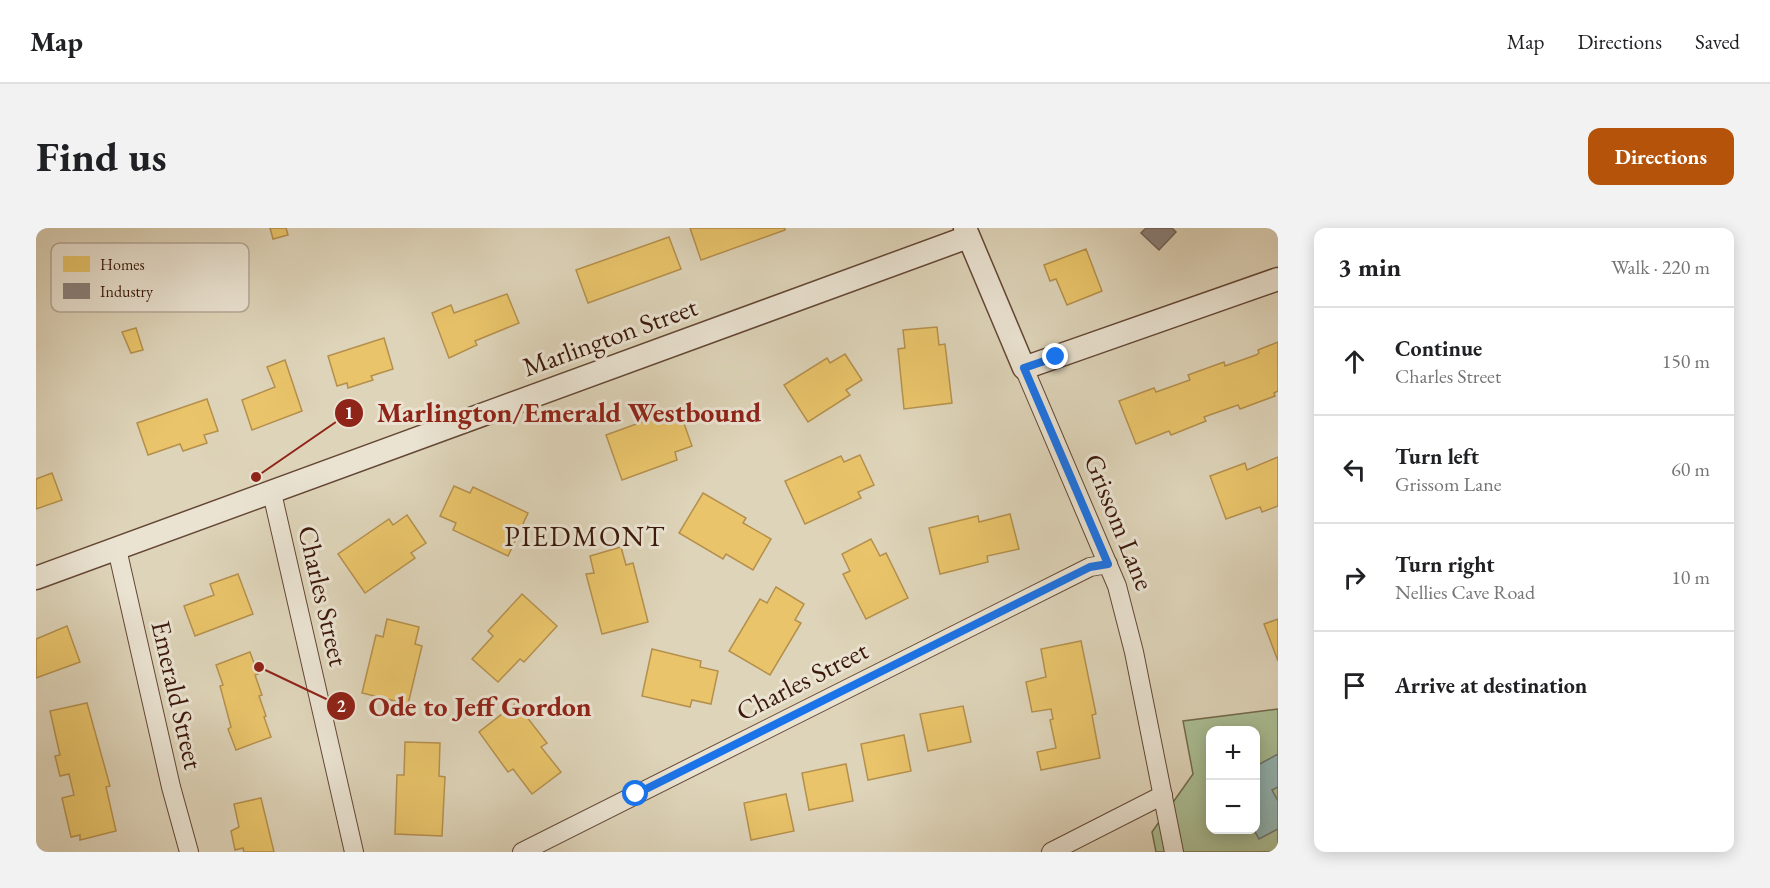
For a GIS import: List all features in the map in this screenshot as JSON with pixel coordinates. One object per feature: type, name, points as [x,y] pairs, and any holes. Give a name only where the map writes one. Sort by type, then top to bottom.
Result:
[{"type":"street","name":"Grissom Lane","points":[[967,232],[1108,564],[1130,634],[1174,852]]},
{"type":"street","name":"Marlington Street","points":[[36,578],[272,493],[967,232]]},
{"type":"street","points":[[1024,368],[1278,279]]},
{"type":"street","name":"Charles Street","points":[[272,493],[354,852]]},
{"type":"street","name":"Emerald Street","points":[[117,549],[171,787],[189,852]]},
{"type":"street","name":"Charles Street","points":[[522,852],[1090,567],[1108,564]]},
{"type":"street","points":[[1051,852],[1163,795]]},
{"type":"green space","points":[[1278,709],[1278,852],[1156,852],[1152,832],[1193,774],[1183,721]]},
{"type":"water","points":[[1278,754],[1278,787],[1272,790],[1278,801],[1278,829],[1259,839],[1256,834],[1260,834],[1260,764]]},
{"type":"building: Homes","points":[[270,228],[286,228],[288,235],[273,239]]},
{"type":"building: Homes","points":[[690,228],[785,228],[785,230],[701,260]]},
{"type":"building: Homes","points":[[669,237],[681,269],[588,303],[576,270]]},
{"type":"building: Homes","points":[[1086,249],[1102,291],[1067,305],[1056,279],[1050,281],[1044,265]]},
{"type":"building: Homes","points":[[507,294],[519,323],[475,341],[477,345],[449,358],[432,313],[451,305],[454,313]]},
{"type":"building: Homes","points":[[937,327],[939,345],[945,344],[952,403],[904,409],[898,349],[905,348],[903,330]]},
{"type":"building: Homes","points":[[136,328],[143,350],[131,353],[122,332]]},
{"type":"building: Homes","points":[[384,338],[393,369],[371,376],[373,380],[348,388],[347,383],[337,386],[328,356]]},
{"type":"building: Homes","points":[[1278,342],[1278,391],[1274,393],[1275,396],[1240,409],[1238,405],[1204,417],[1206,421],[1171,435],[1169,431],[1136,444],[1119,401],[1154,388],[1156,392],[1190,380],[1188,375],[1224,362],[1225,366],[1256,355],[1259,353],[1258,350]]},
{"type":"building: Homes","points":[[845,354],[862,380],[846,390],[850,395],[808,422],[784,385],[827,358],[830,363]]},
{"type":"building: Homes","points":[[285,360],[302,411],[252,430],[242,400],[275,387],[267,367]]},
{"type":"building: Homes","points":[[207,399],[218,431],[204,435],[207,443],[183,451],[180,444],[148,455],[137,423]]},
{"type":"building: Homes","points":[[661,415],[663,422],[681,415],[692,446],[675,452],[677,460],[622,480],[606,435]]},
{"type":"building: Homes","points":[[860,455],[874,485],[858,492],[861,498],[805,524],[785,481],[841,456],[844,462]]},
{"type":"building: Homes","points":[[1278,457],[1278,506],[1262,512],[1260,507],[1226,519],[1210,476],[1245,463],[1247,470]]},
{"type":"building: Homes","points":[[52,473],[62,500],[36,509],[36,479]]},
{"type":"building: Homes","points":[[454,486],[470,493],[473,487],[528,513],[508,556],[453,530],[456,523],[440,516]]},
{"type":"building: Homes","points":[[703,493],[746,518],[743,523],[771,539],[753,570],[726,554],[723,559],[679,533]]},
{"type":"building: Homes","points":[[1010,514],[1019,549],[987,556],[988,562],[940,574],[929,528],[978,516],[979,522]]},
{"type":"building: Homes","points":[[407,515],[426,543],[411,553],[415,558],[365,593],[338,554],[389,519],[393,525]]},
{"type":"building: Homes","points":[[871,539],[880,556],[886,553],[908,598],[866,619],[843,574],[850,571],[842,554]]},
{"type":"building: Homes","points":[[621,547],[626,565],[633,563],[648,622],[602,634],[586,574],[594,573],[590,556]]},
{"type":"building: Homes","points":[[238,574],[253,614],[195,636],[184,606],[214,595],[210,584]]},
{"type":"building: Homes","points":[[776,587],[804,604],[795,620],[801,623],[770,675],[729,651],[760,599],[767,603]]},
{"type":"building: Homes","points":[[522,594],[557,626],[524,662],[520,659],[498,682],[472,659],[493,636],[488,631]]},
{"type":"building: Homes","points":[[387,619],[419,627],[415,644],[422,646],[408,704],[362,693],[376,635],[383,637]]},
{"type":"building: Homes","points":[[1278,619],[1278,661],[1264,624]]},
{"type":"building: Homes","points":[[67,626],[80,662],[36,678],[36,639]]},
{"type":"building: Homes","points":[[1081,641],[1096,714],[1092,715],[1100,758],[1041,770],[1037,752],[1056,748],[1050,720],[1053,719],[1051,709],[1032,712],[1026,682],[1046,677],[1041,649]]},
{"type":"building: Homes","points":[[652,649],[701,661],[700,667],[718,671],[711,704],[692,700],[690,707],[642,696]]},
{"type":"building: Homes","points":[[250,652],[258,674],[255,675],[262,695],[259,696],[271,737],[236,750],[228,729],[231,727],[220,686],[223,685],[216,665]]},
{"type":"building: Homes","points":[[87,703],[110,786],[106,787],[116,831],[80,840],[80,835],[71,837],[62,798],[74,795],[69,774],[60,776],[55,756],[60,755],[50,711]]},
{"type":"building: Homes","points":[[516,703],[547,743],[541,747],[561,772],[532,794],[513,769],[508,772],[479,732]]},
{"type":"building: Homes","points":[[963,706],[971,742],[928,751],[920,714]]},
{"type":"building: Homes","points":[[904,735],[911,771],[868,780],[861,744]]},
{"type":"building: Homes","points":[[405,742],[440,743],[439,776],[445,777],[442,836],[395,834],[397,775],[404,775]]},
{"type":"building: Homes","points":[[846,764],[853,801],[809,810],[802,773]]},
{"type":"building: Homes","points":[[786,794],[794,831],[751,840],[744,803]]},
{"type":"building: Homes","points":[[261,798],[274,852],[244,852],[243,848],[235,850],[231,831],[239,827],[234,804]]},
{"type":"building: Industry","points":[[1146,228],[1172,228],[1176,232],[1159,250],[1141,233]]},
{"type":"place","name":"Marlington/Emerald Westbound","points":[[256,477]]},
{"type":"place","name":"Ode to Jeff Gordon","points":[[259,667]]},
{"type":"district","name":"PIEDMONT","points":[[585,536]]},
{"type":"route","points":[[636,794],[1090,567],[1108,564],[1024,368],[1056,357]]}]
